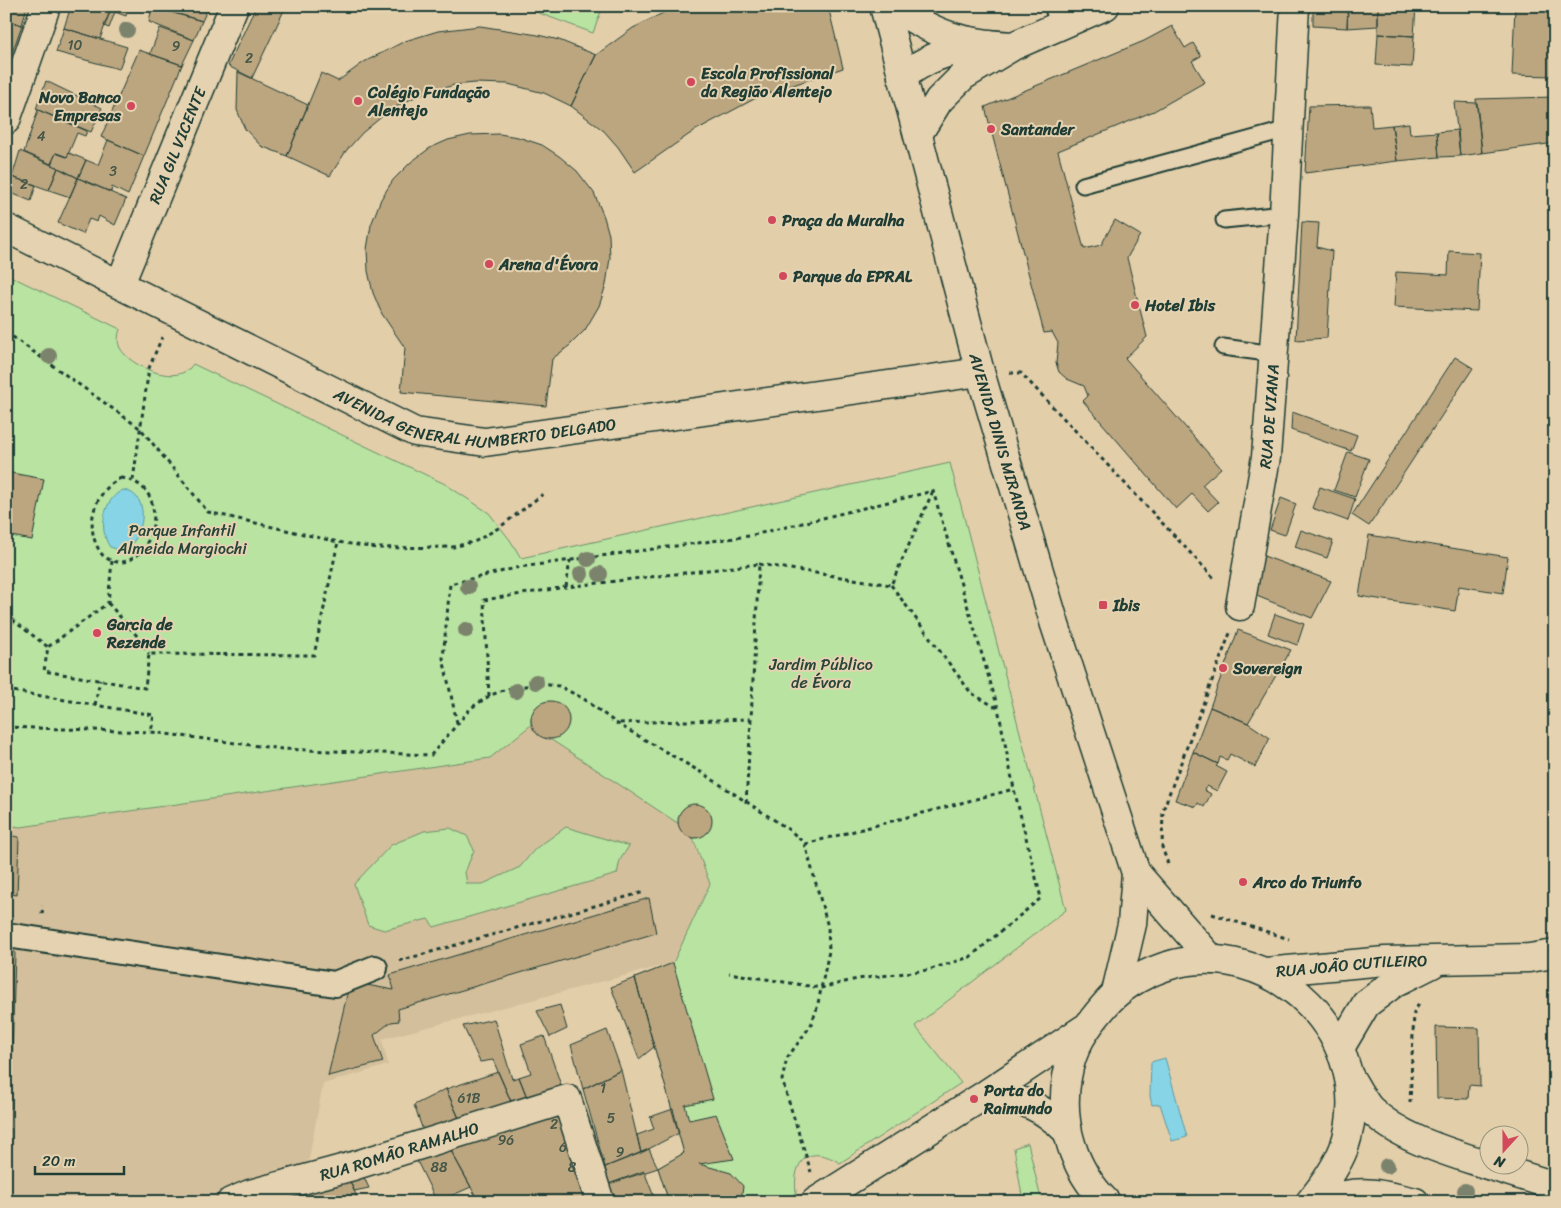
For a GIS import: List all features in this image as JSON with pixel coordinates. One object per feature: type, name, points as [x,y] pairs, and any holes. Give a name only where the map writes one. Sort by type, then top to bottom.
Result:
[{"type":"street","points":[[6,120],[46,6]]},
{"type":"street","name":"RUA GIL VICENTE","points":[[120,284],[234,6]]},
{"type":"street","name":"AVENIDA DINIS MIRANDA","points":[[884,6],[980,372],[1055,624],[1136,873],[1132,924],[1116,992]]},
{"type":"street","points":[[892,6],[917,22],[946,36],[977,44],[1013,46]]},
{"type":"street","points":[[918,134],[939,100],[963,76],[1060,16],[1105,6]]},
{"type":"street","name":"RUA DE VIANA","points":[[1240,606],[1266,457],[1284,214],[1295,6]]},
{"type":"street","points":[[902,77],[920,62],[939,54],[968,49],[1013,46]]},
{"type":"street","name":"AVENIDA GENERAL HUMBERTO DELGADO","points":[[6,228],[415,432],[485,442],[980,372]]},
{"type":"street","name":"AVENIDA DINIS MIRANDA","points":[[1136,873],[1212,960]]},
{"type":"street","points":[[13,936],[335,984],[375,968]]},
{"type":"street","name":"RUA JOÃO CUTILEIRO","points":[[1266,972],[1385,962],[1529,958],[1555,954]]},
{"type":"street","points":[[818,1200],[988,1093],[1084,1029],[1116,992],[1145,974],[1178,963],[1212,960],[1247,965],[1266,972],[1298,992],[1323,1017],[1340,1048],[1348,1075],[1351,1111],[1344,1147],[1328,1180],[1310,1202]]},
{"type":"street","name":"RUA JOÃO CUTILEIRO","points":[[1340,1048],[1366,1004],[1394,983],[1437,961]]},
{"type":"street","points":[[1084,1029],[1070,1061],[1064,1095],[1066,1130],[1075,1158],[1099,1198]]},
{"type":"street","points":[[1348,1075],[1368,1107],[1390,1126],[1455,1154],[1478,1161]]},
{"type":"street","points":[[988,1093],[1026,1101],[1048,1112],[1066,1130]]},
{"type":"street","name":"RUA ROMÃO RAMALHO","points":[[231,1202],[250,1194],[353,1166],[567,1099],[600,1202]]},
{"type":"street","points":[[1524,1176],[1555,1186]]},
{"type":"street","points":[[1321,1202],[1341,1194],[1378,1192],[1415,1202]]},
{"type":"lane","points":[[1082,185],[1288,129]]},
{"type":"lane","points":[[1224,220],[1284,214]]},
{"type":"lane","points":[[1222,347],[1274,354]]},
{"type":"path","points":[[133,480],[149,368],[172,310]]},
{"type":"path","points":[[6,332],[141,428],[208,512],[338,542],[376,548],[454,547],[476,541],[500,527],[543,494]]},
{"type":"path","points":[[980,372],[1021,373],[1240,606],[1163,810],[1162,848],[1171,870]]},
{"type":"path","points":[[121,478],[133,480],[143,486],[150,495],[153,520],[150,534],[138,556],[125,563],[112,561],[102,556],[96,545],[92,533],[92,519],[102,493],[109,484],[121,478]]},
{"type":"path","points":[[457,722],[444,658],[450,584],[520,567],[749,536],[933,491]]},
{"type":"path","points":[[891,585],[933,491]]},
{"type":"path","points":[[729,973],[821,988],[857,979],[928,970],[970,956],[1041,898],[1014,789],[998,708],[933,491]]},
{"type":"path","points":[[149,654],[314,655],[338,542]]},
{"type":"path","points":[[566,587],[570,560]]},
{"type":"path","points":[[108,603],[48,647],[44,671],[145,688],[149,654],[138,637],[108,603],[112,561]]},
{"type":"path","points":[[488,696],[484,600],[566,587],[759,564],[891,585],[971,693],[998,708]]},
{"type":"path","points":[[746,804],[759,564]]},
{"type":"path","points":[[6,615],[48,647]]},
{"type":"path","points":[[95,705],[100,680]]},
{"type":"path","points":[[6,728],[151,732],[282,749],[431,755],[457,722],[471,708],[488,696],[506,689],[539,684],[559,686],[584,699],[616,723],[704,774],[746,804],[791,831],[805,844],[830,940],[821,988],[811,1025],[787,1058],[782,1080],[818,1200]]},
{"type":"path","points":[[6,690],[154,715],[151,732]]},
{"type":"path","points":[[616,723],[751,719]]},
{"type":"path","points":[[805,844],[1014,789]]},
{"type":"path","points":[[375,968],[644,892]]},
{"type":"path","points":[[1206,912],[1233,923],[1266,930],[1292,940]]},
{"type":"path","points":[[1410,1111],[1414,1012],[1423,999]]},
{"type":"shaded area","points":[[548,702],[559,704],[567,713],[568,718],[568,724],[562,734],[551,739],[679,823],[680,814],[684,809],[693,805],[704,807],[711,816],[711,827],[708,832],[704,836],[694,838],[710,884],[673,963],[382,1039],[388,1065],[323,1084],[307,1169],[209,1202],[6,1202],[6,825],[21,827],[490,758],[531,725],[531,718],[536,707]]},
{"type":"green space","points":[[529,6],[603,6],[593,33],[528,9]]},
{"type":"green space","name":"Jardim Público de Évora","points":[[6,274],[120,329],[118,343],[120,348],[125,355],[144,368],[166,374],[177,374],[186,371],[193,364],[445,484],[489,513],[521,558],[950,463],[1066,910],[915,1026],[961,1083],[840,1163],[820,1155],[812,1155],[805,1158],[797,1171],[796,1193],[782,1202],[669,1202],[658,1168],[684,1153],[635,978],[673,963],[710,884],[693,838],[702,836],[708,831],[711,824],[711,816],[699,805],[690,806],[682,812],[679,824],[550,739],[559,736],[565,730],[568,722],[567,713],[554,702],[544,703],[536,708],[532,715],[531,725],[490,758],[21,827],[6,825]]},
{"type":"green space","points":[[566,827],[629,846],[620,860],[617,874],[434,927],[428,919],[384,930],[368,925],[354,884],[391,845],[424,831],[450,828],[467,836],[474,850],[465,872],[467,884],[483,884],[520,867],[535,849]]},
{"type":"green space","points":[[1028,1143],[1040,1195],[1045,1202],[1023,1202],[1014,1148]]},
{"type":"water","points":[[123,490],[132,493],[139,500],[142,508],[142,518],[136,538],[123,551],[110,547],[106,540],[104,524],[107,508],[111,500]]},
{"type":"water","points":[[1165,1058],[1187,1137],[1172,1141],[1160,1104],[1152,1105],[1150,1096],[1151,1062]]},
{"type":"building","points":[[6,6],[27,6],[22,25],[6,20]]},
{"type":"building","points":[[71,6],[112,6],[100,39],[64,28]]},
{"type":"building","points":[[112,6],[128,6],[126,16],[115,12],[109,28],[104,26]]},
{"type":"building","points":[[163,6],[209,6],[202,21],[162,9]]},
{"type":"building","points":[[256,6],[286,6],[252,78],[228,66]]},
{"type":"building","name":"Escola Profissional da Região Alentejo","points":[[677,6],[828,6],[843,68],[758,97],[694,131],[635,172],[618,147],[604,131],[571,106],[596,55],[633,28]]},
{"type":"building","points":[[1313,6],[1348,6],[1347,28],[1313,26]]},
{"type":"building","points":[[1348,6],[1378,6],[1378,26],[1347,28]]},
{"type":"building","points":[[1378,6],[1416,6],[1414,36],[1378,34]]},
{"type":"building","points":[[1515,6],[1555,6],[1555,76],[1512,75]]},
{"type":"building","points":[[152,7],[202,21],[194,40],[149,22]]},
{"type":"building","points":[[6,20],[22,25],[7,67],[6,67]]},
{"type":"building","name":"Colégio Fundação Alentejo","points":[[480,26],[559,40],[596,55],[571,106],[544,93],[508,84],[475,83],[454,85],[417,96],[390,110],[362,133],[346,151],[330,176],[287,156],[321,73],[338,81],[364,62],[405,41],[438,31]]},
{"type":"building","points":[[1172,26],[1185,48],[1193,43],[1201,56],[1192,61],[1205,82],[1154,111],[1058,151],[1084,249],[1101,245],[1115,220],[1140,235],[1127,258],[1147,337],[1125,358],[1221,468],[1202,485],[1218,502],[1208,511],[1192,494],[1176,509],[1083,401],[1088,396],[1084,386],[1067,379],[1059,372],[1056,363],[1058,343],[1052,332],[1044,333],[985,107],[1144,41]]},
{"type":"building","points":[[64,28],[127,47],[119,69],[56,52]]},
{"type":"building","points":[[160,28],[194,40],[182,65],[150,54]]},
{"type":"building","points":[[1378,34],[1414,36],[1412,67],[1376,65]]},
{"type":"building","points":[[139,50],[182,65],[144,156],[101,137]]},
{"type":"building","points":[[238,72],[308,105],[287,156],[261,146],[245,129],[237,110]]},
{"type":"building","points":[[46,81],[102,108],[91,132],[36,109]]},
{"type":"building","points":[[1555,97],[1555,143],[1482,153],[1476,99]]},
{"type":"building","points":[[1454,102],[1477,103],[1482,153],[1460,156]]},
{"type":"building","points":[[1370,105],[1372,127],[1392,125],[1397,161],[1305,173],[1309,106]]},
{"type":"building","points":[[38,110],[87,131],[85,136],[77,133],[67,157],[56,153],[51,164],[24,152]]},
{"type":"building","points":[[1409,123],[1410,134],[1437,132],[1439,157],[1397,161],[1392,125]]},
{"type":"building","points":[[1458,130],[1460,156],[1439,157],[1437,132]]},
{"type":"building","name":"Arena d'Évora","points":[[499,134],[518,137],[542,145],[577,171],[594,193],[609,235],[610,258],[606,285],[599,306],[585,330],[552,359],[546,406],[401,392],[405,348],[382,314],[373,293],[368,271],[367,249],[371,225],[381,199],[393,180],[411,162],[430,148],[448,140],[470,135]]},
{"type":"building","points":[[108,140],[144,156],[128,195],[112,187],[111,192],[78,178],[86,160],[98,165]]},
{"type":"building","points":[[20,151],[58,168],[49,190],[12,177]]},
{"type":"building","points":[[56,153],[67,157],[69,153],[86,160],[78,178],[51,164]]},
{"type":"building","points":[[58,168],[78,178],[70,197],[49,190]]},
{"type":"building","points":[[12,177],[36,185],[31,201],[6,191]]},
{"type":"building","points":[[78,178],[126,199],[115,225],[99,216],[97,222],[89,219],[83,234],[58,223]]},
{"type":"building","points":[[1302,222],[1319,223],[1317,247],[1332,251],[1327,338],[1296,340]]},
{"type":"building","points":[[1449,251],[1480,253],[1477,311],[1394,307],[1396,272],[1448,275]]},
{"type":"building","points":[[1455,357],[1473,368],[1369,526],[1352,515]]},
{"type":"building","points":[[1292,412],[1357,435],[1351,451],[1291,430]]},
{"type":"building","points":[[1348,452],[1369,459],[1355,497],[1334,490]]},
{"type":"building","points":[[6,472],[44,479],[32,540],[6,535]]},
{"type":"building","points":[[1320,487],[1355,499],[1348,521],[1312,508]]},
{"type":"building","points":[[1281,498],[1296,504],[1285,535],[1270,530]]},
{"type":"building","points":[[1301,530],[1333,541],[1327,558],[1295,547]]},
{"type":"building","points":[[1369,535],[1508,557],[1503,593],[1459,586],[1455,611],[1359,596]]},
{"type":"building","points":[[1261,555],[1331,581],[1312,618],[1249,593]]},
{"type":"building","points":[[1275,614],[1304,624],[1297,645],[1268,634]]},
{"type":"building","points":[[1238,630],[1291,650],[1248,723],[1210,707]]},
{"type":"building","points":[[550,701],[563,707],[569,720],[563,733],[550,739],[537,733],[531,720],[537,707]]},
{"type":"building","points":[[1210,707],[1248,723],[1270,738],[1255,767],[1230,754],[1227,760],[1220,757],[1218,764],[1193,752]]},
{"type":"building","points":[[1193,752],[1218,764],[1216,766],[1227,772],[1217,791],[1207,786],[1204,790],[1211,794],[1204,807],[1198,803],[1196,807],[1175,800]]},
{"type":"building","points":[[695,804],[707,809],[712,821],[707,833],[695,838],[683,833],[678,821],[683,809]]},
{"type":"building","points":[[6,835],[19,837],[17,895],[6,893]]},
{"type":"building","points":[[649,898],[656,933],[398,1009],[399,1021],[391,1022],[374,1035],[383,1062],[328,1076],[350,982],[394,990],[390,975]]},
{"type":"building","points":[[6,951],[15,952],[8,1202],[6,1202]]},
{"type":"building","points":[[673,963],[713,1099],[685,1105],[689,1120],[716,1114],[734,1159],[699,1164],[731,1173],[743,1186],[741,1202],[669,1202],[658,1168],[684,1153],[635,978]]},
{"type":"building","points":[[635,978],[654,1047],[639,1059],[611,987]]},
{"type":"building","points":[[560,1005],[567,1029],[550,1037],[537,1011]]},
{"type":"building","points":[[494,1019],[512,1079],[519,1077],[528,1100],[513,1106],[493,1060],[480,1062],[463,1026]]},
{"type":"building","points":[[1436,1027],[1479,1028],[1480,1086],[1469,1085],[1468,1099],[1437,1098]]},
{"type":"building","points":[[607,1030],[621,1070],[583,1089],[571,1045]]},
{"type":"building","points":[[544,1036],[562,1088],[528,1100],[519,1077],[531,1073],[521,1044]]},
{"type":"building","points":[[621,1070],[641,1153],[605,1167],[583,1089]]},
{"type":"building","points":[[498,1072],[513,1106],[462,1125],[446,1089]]},
{"type":"building","points":[[446,1089],[462,1125],[425,1136],[414,1105]]},
{"type":"building","points":[[560,1105],[591,1193],[575,1202],[479,1202],[450,1149]]},
{"type":"building","points":[[673,1109],[679,1133],[641,1153],[637,1135],[654,1129],[650,1117]]},
{"type":"building","points":[[450,1149],[471,1187],[437,1202],[417,1161]]},
{"type":"building","points":[[649,1149],[658,1168],[609,1184],[605,1167]]},
{"type":"building","points":[[644,1171],[656,1202],[614,1202],[609,1184]]},
{"type":"building","points":[[346,1172],[357,1197],[343,1202],[290,1202],[287,1195]]},
{"type":"building","points":[[362,1173],[369,1188],[354,1191],[347,1175]]},
{"type":"place","name":"Escola Profissional da Região Alentejo","points":[[691,82]]},
{"type":"place","name":"Colégio Fundação Alentejo","points":[[358,101]]},
{"type":"place","name":"Novo Banco Empresas","points":[[131,106]]},
{"type":"place","name":"Santander","points":[[991,129]]},
{"type":"place","name":"Praça da Muralha","points":[[772,220]]},
{"type":"place","name":"Arena d'Évora","points":[[489,264]]},
{"type":"place","name":"Parque da EPRAL","points":[[783,276]]},
{"type":"place","name":"Hotel Ibis","points":[[1135,305]]},
{"type":"place","name":"Ibis","points":[[1103,605]]},
{"type":"place","name":"Garcia de Rezende","points":[[97,633]]},
{"type":"place","name":"Sovereign","points":[[1223,668]]},
{"type":"place","name":"Arco do Triunfo","points":[[1243,882]]},
{"type":"place","name":"Porta do Raimundo","points":[[974,1099]]},
{"type":"park label","name":"Parque Infantil Almeida Margiochi","points":[[182,539]]}]
